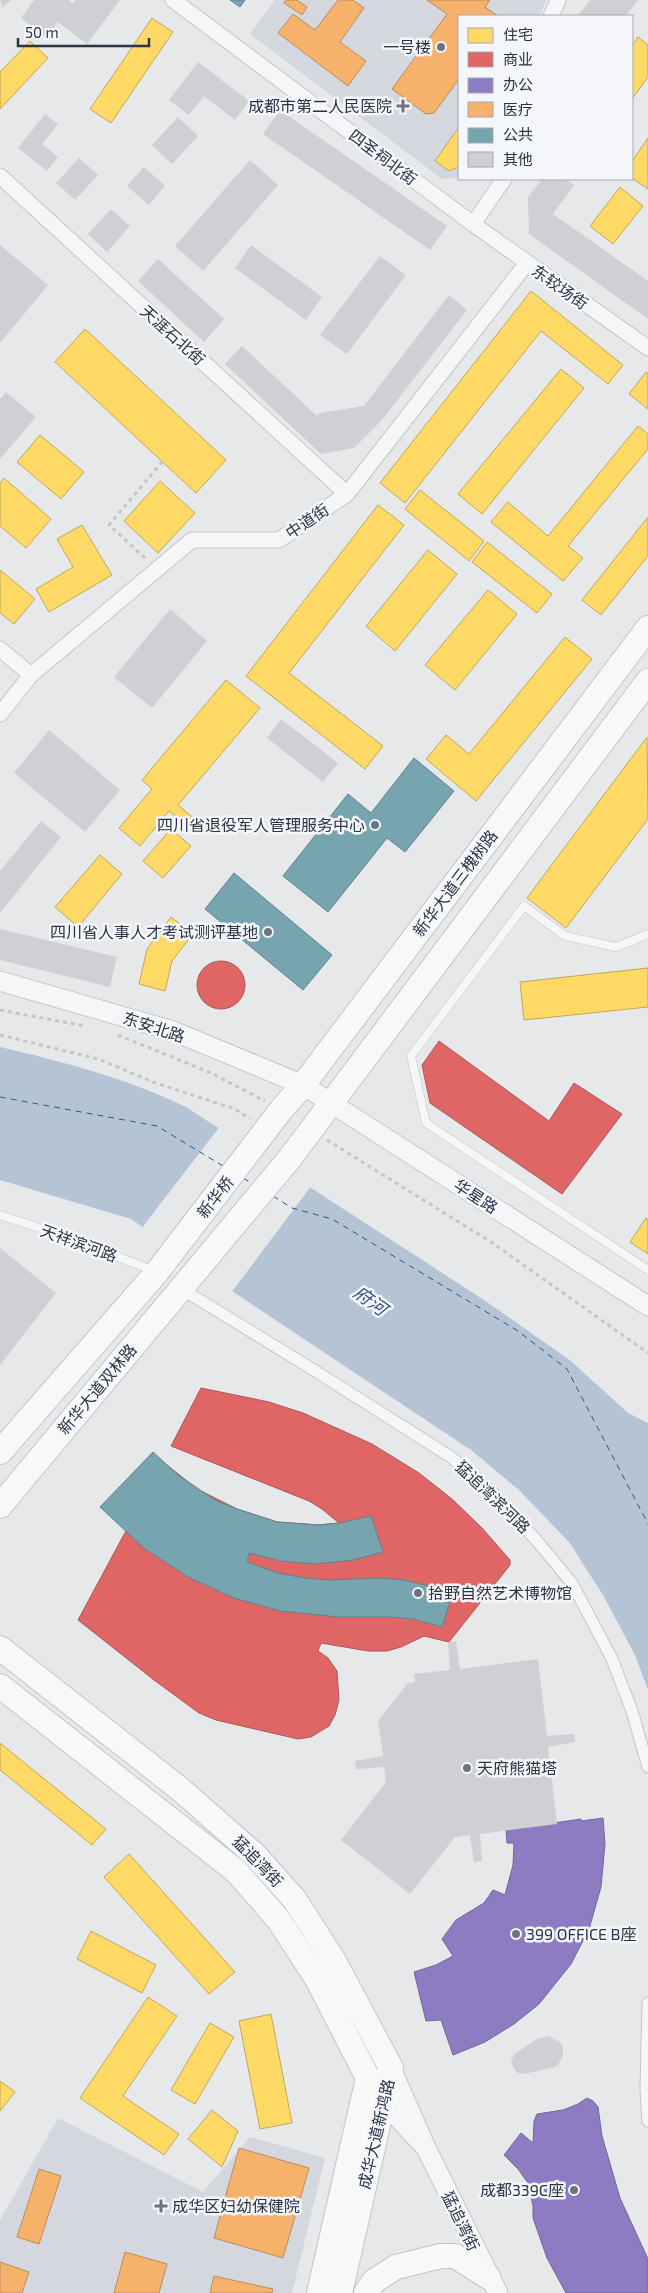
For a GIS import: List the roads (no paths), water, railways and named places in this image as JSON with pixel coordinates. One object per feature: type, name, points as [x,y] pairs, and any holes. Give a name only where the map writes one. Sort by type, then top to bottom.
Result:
[{"type":"main road","name":"新华大道三槐树路","points":[[265,1134],[281,1110],[303,1085],[648,628]]},
{"type":"main road","name":"新华大道三槐树路","points":[[290,1158],[648,681]]},
{"type":"main road","name":"新华桥","points":[[162,1264],[265,1134]]},
{"type":"main road","name":"新华桥","points":[[188,1280],[290,1158]]},
{"type":"main road","name":"新华大道双林路","points":[[0,1452],[162,1264]]},
{"type":"main road","name":"新华大道双林路","points":[[0,1506],[188,1280]]},
{"type":"main road","name":"猛追湾街","points":[[0,1648],[180,1789],[255,1855],[295,1900],[334,1961],[392,2068]]},
{"type":"main road","name":"猛追湾街","points":[[0,1686],[236,1871],[278,1919],[317,1979],[368,2078]]},
{"type":"main road","name":"成华大道新鸿路","points":[[340,2293],[382,2102],[392,2068]]},
{"type":"main road","name":"成华大道新鸿路","points":[[319,2293],[368,2078]]},
{"type":"main road","points":[[366,2293],[374,2281],[396,2267],[442,2256],[455,2256],[493,2285]]},
{"type":"street","name":"四圣祠北街","points":[[173,0],[474,224]]},
{"type":"street","points":[[551,15],[558,0]]},
{"type":"street","name":"天涯石北街","points":[[0,176],[347,494]]},
{"type":"street","points":[[474,224],[503,180]]},
{"type":"street","name":"东较场街","points":[[474,224],[648,348]]},
{"type":"street","name":"中道街","points":[[0,714],[31,675],[154,575],[192,540],[279,540],[347,494],[527,263]]},
{"type":"street","points":[[0,649],[31,675]]},
{"type":"street","name":"东安北路","points":[[0,981],[173,1031],[303,1085]]},
{"type":"street","name":"华星路","points":[[303,1085],[648,1306]]},
{"type":"street","name":"猛追湾滨河路","points":[[188,1280],[309,1367],[450,1457],[493,1493],[537,1540],[572,1583],[612,1659],[632,1711],[648,1767]]},
{"type":"street","points":[[648,2002],[646,2089],[648,2121]]},
{"type":"street","name":"成华大道新鸿路","points":[[368,2078],[392,2068]]},
{"type":"street","name":"猛追湾街","points":[[392,2068],[426,2148],[493,2285]]},
{"type":"street","name":"猛追湾街","points":[[368,2078],[382,2102],[426,2148]]},
{"type":"lane","points":[[648,934],[616,947],[565,936],[524,906],[411,1056],[426,1123],[648,1270]]},
{"type":"lane","name":"天祥滨河路","points":[[0,1215],[61,1236],[162,1264]]},
{"type":"water","name":"府河","points":[[0,1047],[118,1079],[186,1107],[484,1300],[571,1361],[628,1413],[648,1423],[648,1690],[635,1655],[603,1595],[569,1542],[519,1490],[471,1450],[235,1293],[131,1219],[0,1180]]},
{"type":"place","name":"一号楼","points":[[441,47]]},
{"type":"place","name":"成都市第二人民医院","points":[[403,106]]},
{"type":"place","name":"四川省退役军人管理服务中心","points":[[375,825]]},
{"type":"place","name":"四川省人事人才考试测评基地","points":[[268,932]]},
{"type":"place","name":"拾野自然艺术博物馆","points":[[418,1593]]},
{"type":"place","name":"天府熊猫塔","points":[[467,1768]]},
{"type":"place","name":"399 OFFICE B座","points":[[516,1934]]},
{"type":"place","name":"成都339C座","points":[[574,2190]]},
{"type":"place","name":"成华区妇幼保健院","points":[[161,2206]]}]
